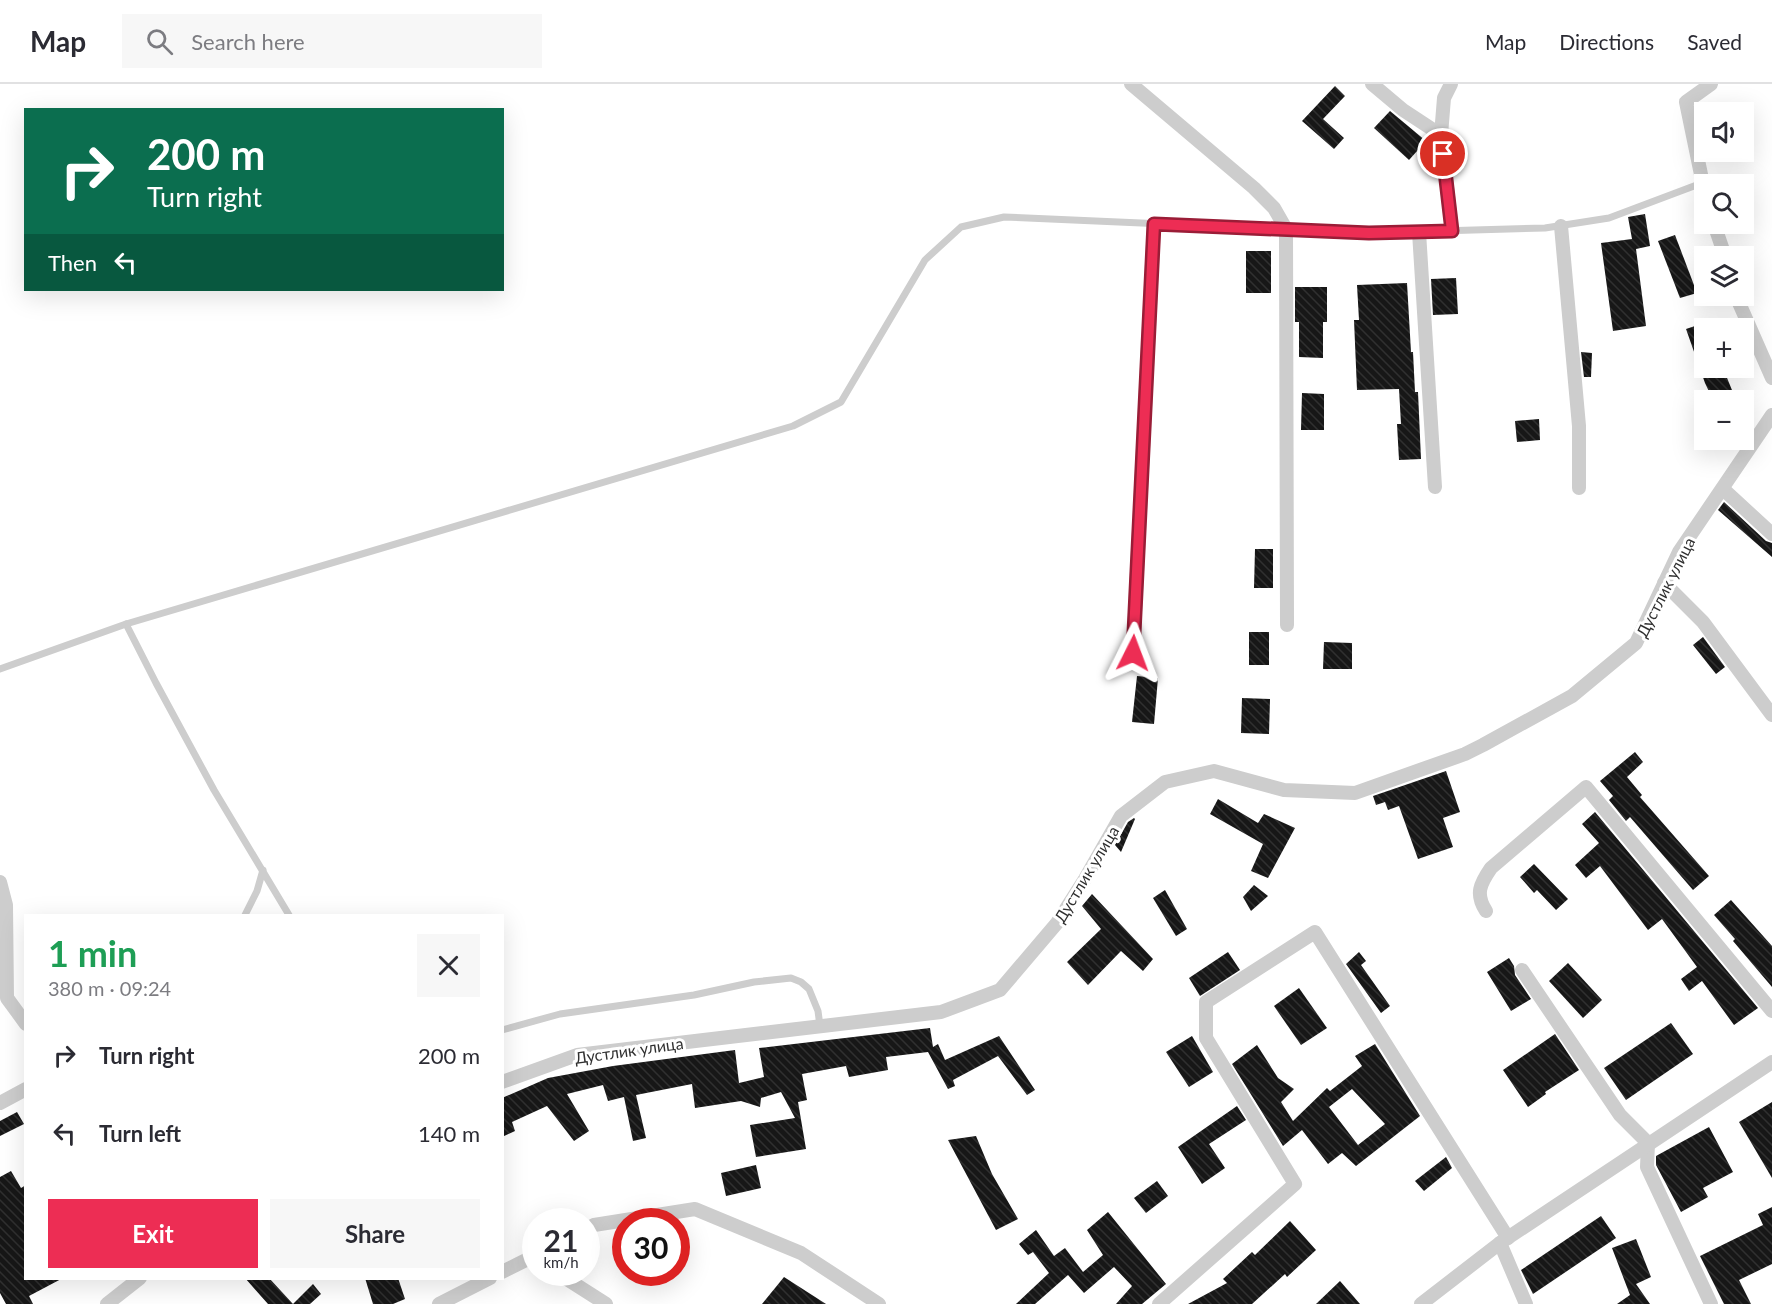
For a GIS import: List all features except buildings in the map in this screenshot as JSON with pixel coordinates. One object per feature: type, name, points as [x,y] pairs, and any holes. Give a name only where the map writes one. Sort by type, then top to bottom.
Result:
[{"type":"street","points":[[1131,84],[1254,188],[1274,208],[1286,229],[1287,625]]},
{"type":"street","points":[[1372,84],[1403,110],[1441,135]]},
{"type":"street","points":[[1451,84],[1444,98],[1441,135],[1452,231]]},
{"type":"street","points":[[1701,174],[1686,102],[1711,84]]},
{"type":"street","points":[[1133,653],[1154,224]]},
{"type":"street","points":[[1562,226],[1579,426],[1580,488]]},
{"type":"street","points":[[1419,232],[1435,487]]},
{"type":"street","points":[[1740,306],[1772,378]]},
{"type":"street","name":"Дустлик улица","points":[[504,1081],[577,1055],[941,1012],[1000,990],[1057,923],[1121,816],[1166,782],[1214,771],[1284,790],[1355,793],[1465,754],[1484,745],[1572,696],[1636,643],[1679,552],[1772,415]]},
{"type":"street","points":[[1723,489],[1772,534]]},
{"type":"street","points":[[1664,583],[1703,622],[1772,715]]},
{"type":"street","points":[[1486,911],[1479,900],[1481,882],[1491,868],[1586,787],[1772,1011]]},
{"type":"street","points":[[0,882],[6,905],[4,999],[24,1022]]},
{"type":"street","points":[[1159,1304],[1295,1184],[1206,1038],[1206,1002],[1315,932],[1504,1240],[1526,1304]]},
{"type":"street","points":[[1522,970],[1620,1115],[1648,1143],[1647,1167],[1711,1304]]},
{"type":"street","points":[[1420,1304],[1504,1240],[1648,1143],[1771,1066]]},
{"type":"street","points":[[0,1103],[24,1090]]},
{"type":"street","points":[[600,1224],[695,1209],[801,1253],[879,1304]]},
{"type":"street","points":[[504,1271],[522,1263]]},
{"type":"street","points":[[107,1304],[137,1280]]},
{"type":"street","points":[[438,1304],[486,1280]]},
{"type":"street","points":[[578,1286],[606,1304]]},
{"type":"lane","points":[[0,669],[126,624],[793,426],[841,402],[925,260],[961,227],[1004,217],[1369,233],[1545,228],[1608,218],[1694,189]]},
{"type":"lane","points":[[126,624],[214,790],[288,914]]},
{"type":"lane","points":[[246,914],[257,891],[263,870]]},
{"type":"lane","points":[[504,1029],[560,1014],[618,1007],[754,982],[791,978],[809,988],[818,1011],[820,1026]]},
{"type":"route","points":[[1133,653],[1154,224],[1369,233],[1452,231],[1443,154]]}]
